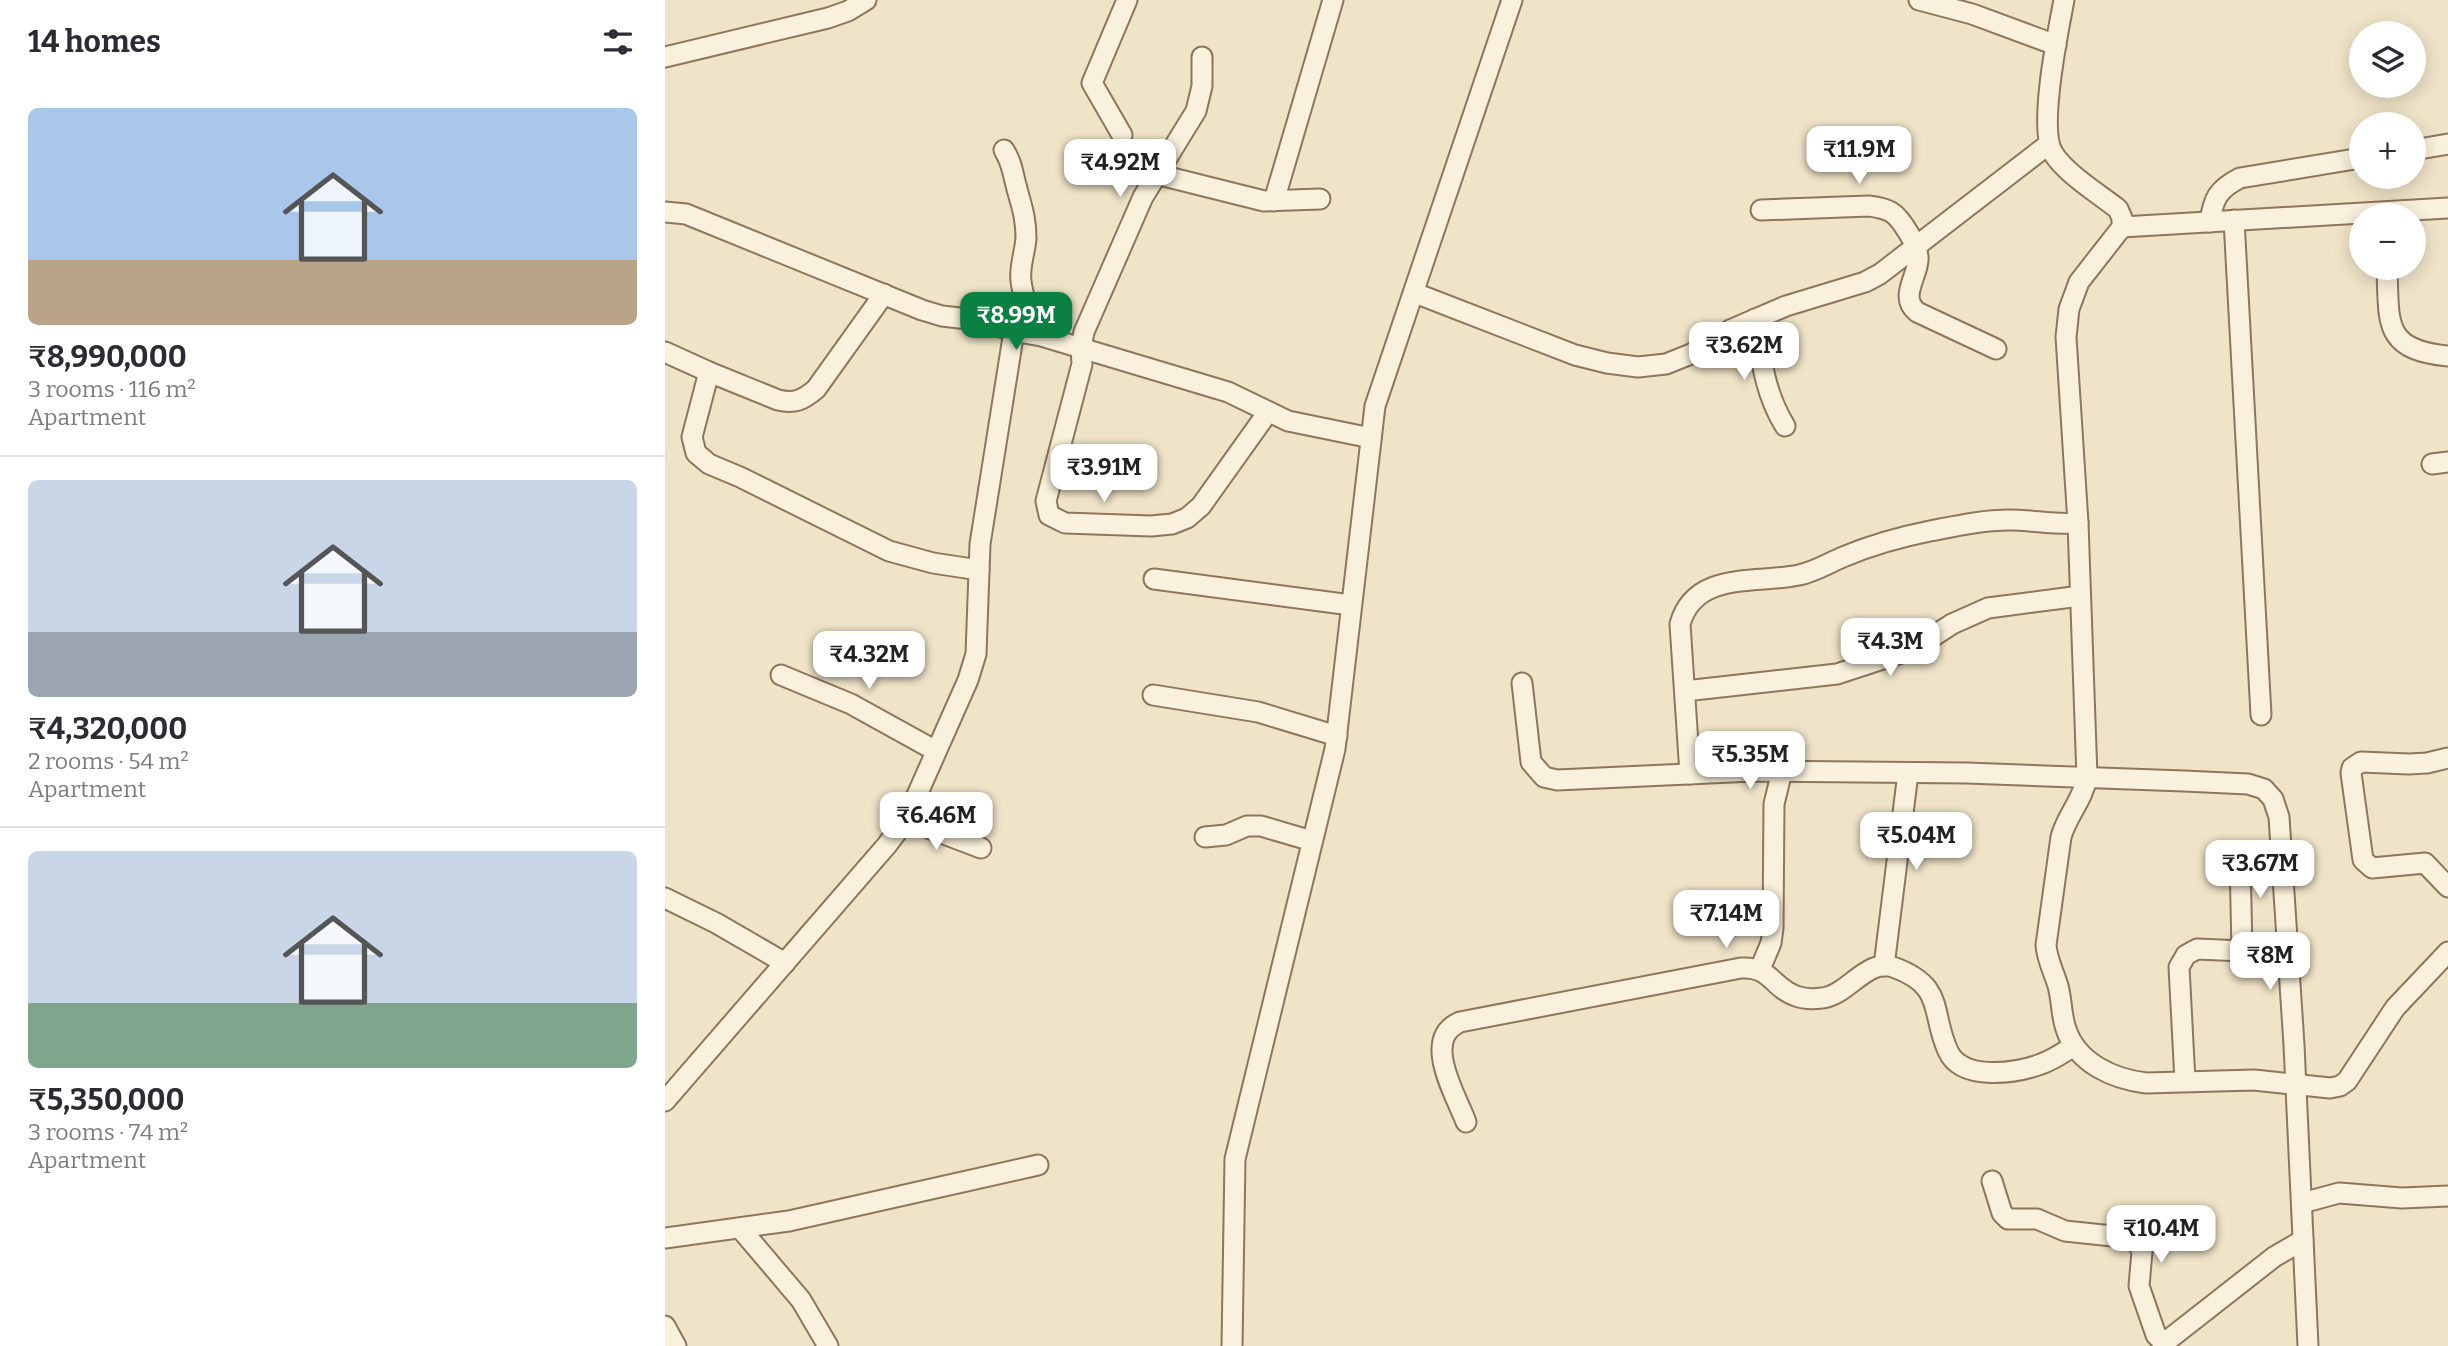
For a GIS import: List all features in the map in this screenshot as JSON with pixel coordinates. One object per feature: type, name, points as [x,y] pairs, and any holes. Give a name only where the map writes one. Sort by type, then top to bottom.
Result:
[{"type":"street","points":[[665,57],[828,18],[848,11],[866,0]]},
{"type":"street","points":[[1122,135],[1092,83],[1127,0]]},
{"type":"street","points":[[1274,201],[1333,0]]},
{"type":"street","points":[[1232,1346],[1235,1159],[1337,736],[1375,406],[1512,0]]},
{"type":"street","points":[[1919,0],[1972,14],[2056,45]]},
{"type":"street","points":[[2064,0],[2046,130],[2049,144],[2060,163],[2118,209],[2122,218],[2122,227],[2079,282],[2070,309],[2066,337],[2078,523],[2087,777],[2085,789],[2064,826],[2061,837],[2046,945],[2047,957],[2058,985],[2066,1029],[2074,1046],[2110,1076],[2146,1083],[2254,1080],[2330,1088],[2340,1086],[2347,1081],[2395,1008],[2448,951]]},
{"type":"street","points":[[1202,57],[1202,86],[1196,111],[1143,197],[1089,320],[1081,348],[1082,365],[1046,509],[1049,515],[1065,523],[1151,526],[1172,524],[1187,518],[1201,506],[1268,412]]},
{"type":"street","points":[[1415,293],[1575,355],[1638,367],[1666,364],[1692,354],[1730,330],[1786,306],[1865,282],[1894,265],[2049,144]]},
{"type":"street","points":[[2426,148],[2448,144]]},
{"type":"street","points":[[665,1101],[887,845],[905,819],[968,680],[975,654],[980,544],[1023,333],[1032,321],[1024,298],[1020,273],[1025,239],[1023,206],[1013,165],[1004,149]]},
{"type":"street","points":[[2210,222],[2217,193],[2240,178],[2349,160]]},
{"type":"street","points":[[1156,174],[1245,198],[1274,201],[1320,199]]},
{"type":"street","points":[[1761,210],[1880,207],[1892,212],[1900,220],[1916,248],[1919,261],[1909,291],[1912,307],[1917,312],[1996,349]]},
{"type":"street","points":[[2426,210],[2448,208]]},
{"type":"street","points":[[665,212],[686,214],[932,313],[977,320],[1081,348],[1229,392],[1288,421],[1371,438]]},
{"type":"street","points":[[2122,227],[2349,215]]},
{"type":"street","points":[[2234,220],[2261,715]]},
{"type":"street","points":[[2387,280],[2388,313],[2391,327],[2400,341],[2425,354],[2448,356]]},
{"type":"street","points":[[665,352],[778,400],[790,403],[803,400],[816,389],[884,294]]},
{"type":"street","points":[[1755,319],[1765,383],[1771,401],[1785,426]]},
{"type":"street","points":[[709,372],[692,437],[696,453],[701,459],[889,551],[933,563],[979,570]]},
{"type":"street","points":[[1690,774],[1680,624],[1683,612],[1692,600],[1705,591],[1738,580],[1797,576],[1884,542],[1974,523],[2013,520],[2045,524],[2078,523]]},
{"type":"street","points":[[1154,579],[1351,605]]},
{"type":"street","points":[[1685,691],[1837,674],[1898,654],[1926,641],[1952,624],[1988,608],[2080,596]]},
{"type":"street","points":[[781,675],[851,704],[936,751]]},
{"type":"street","points":[[1522,683],[1531,762],[1544,777],[1557,780],[1782,771],[2087,777],[2248,784],[2264,789],[2273,799],[2279,817],[2308,1346]]},
{"type":"street","points":[[1153,695],[1258,712],[1337,736]]},
{"type":"street","points":[[2448,758],[2409,764],[2361,762],[2352,768],[2351,773],[2363,860],[2367,866],[2372,868],[2425,863],[2448,887]]},
{"type":"street","points":[[1760,969],[1771,943],[1773,928],[1774,804],[1782,771]]},
{"type":"street","points":[[1884,966],[1908,773]]},
{"type":"street","points":[[905,819],[981,848]]},
{"type":"street","points":[[1205,837],[1226,835],[1247,825],[1261,826],[1313,841]]},
{"type":"street","points":[[2242,951],[2240,858],[2248,854],[2281,852]]},
{"type":"street","points":[[665,898],[716,923],[785,963]]},
{"type":"street","points":[[2185,1081],[2179,967],[2182,962],[2191,951],[2197,949],[2288,953]]},
{"type":"street","points":[[1466,1122],[1444,1068],[1443,1039],[1446,1030],[1452,1025],[1741,968],[1760,969],[1788,993],[1804,998],[1819,998],[1839,994],[1872,970],[1884,966],[1892,967],[1927,986],[1948,1051],[1961,1065],[1979,1072],[2001,1073],[2043,1064],[2074,1046]]},
{"type":"street","points":[[665,1238],[789,1221],[1038,1164]]},
{"type":"street","points":[[1992,1181],[2002,1213],[2008,1219],[2037,1219],[2065,1231],[2137,1241],[2142,1252],[2139,1286],[2156,1335],[2160,1339],[2168,1340],[2274,1257],[2303,1240]]},
{"type":"street","points":[[2302,1203],[2339,1193],[2402,1198],[2448,1196]]},
{"type":"street","points":[[740,1228],[809,1311],[828,1346]]},
{"type":"street","points":[[665,1326],[676,1346]]}]
